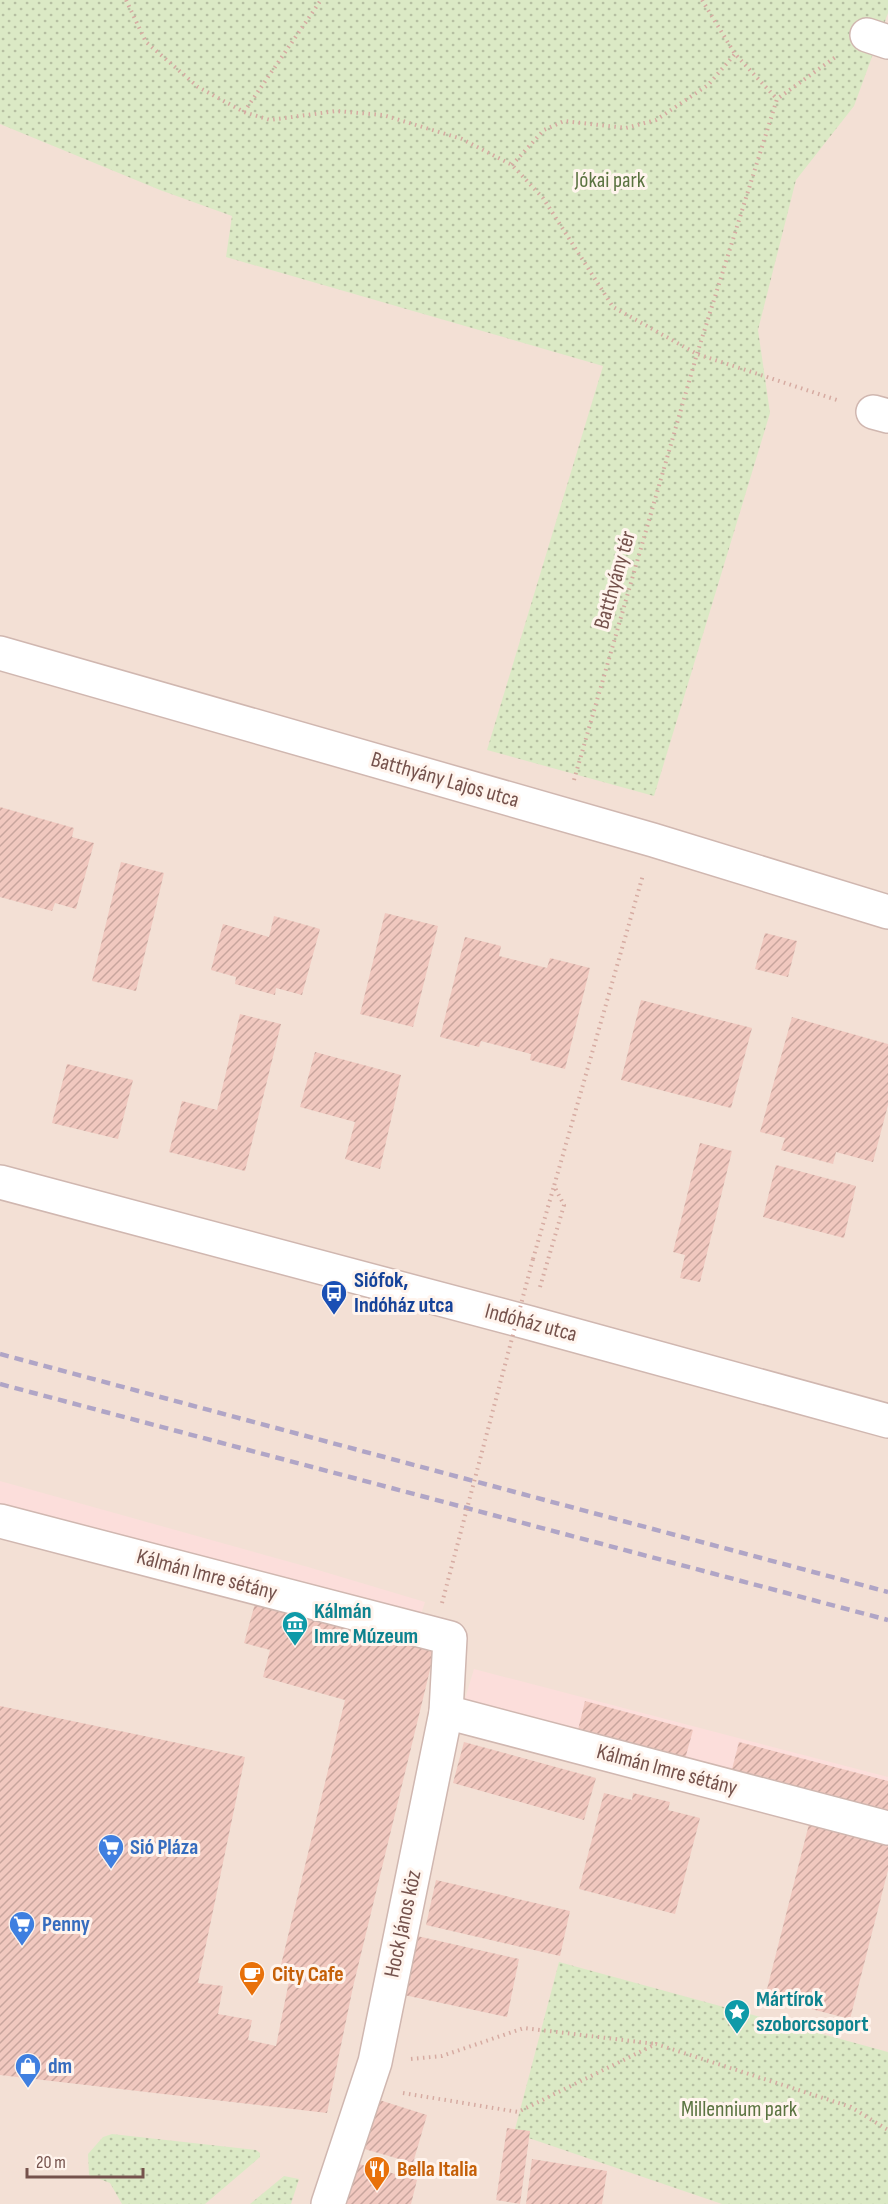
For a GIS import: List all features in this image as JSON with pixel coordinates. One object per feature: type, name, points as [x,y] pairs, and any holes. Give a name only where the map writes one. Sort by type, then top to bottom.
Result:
[{"type":"street","name":"Batthyány Lajos utca","points":[[0,653],[654,840],[888,912]]},
{"type":"street","name":"Indóház utca","points":[[0,1182],[888,1421]]},
{"type":"street","name":"Kálmán Imre sétány","points":[[0,1521],[450,1638]]},
{"type":"street","name":"Hock János köz","points":[[328,2204],[371,2075],[446,1712],[450,1638]]},
{"type":"street","name":"Kálmán Imre sétány","points":[[446,1712],[888,1828]]},
{"type":"path","points":[[126,0],[146,42],[198,87],[244,111],[270,120],[336,111],[383,115],[462,139],[512,165],[543,198],[613,307],[697,354],[880,414]]},
{"type":"path","points":[[244,111],[321,0]]},
{"type":"path","points":[[702,0],[735,54],[777,99],[877,38]]},
{"type":"path","points":[[512,165],[544,130],[564,121],[626,128],[656,120],[708,85],[735,54]]},
{"type":"path","name":"Batthyány tér","points":[[564,815],[697,354],[777,99]]},
{"type":"path","points":[[442,1603],[533,1259],[654,840]]},
{"type":"path","points":[[530,1323],[564,1205],[554,1186]]},
{"type":"path","points":[[371,2075],[442,2056],[524,2028],[656,2044],[851,2107],[888,2130]]},
{"type":"path","points":[[371,2075],[518,2112],[656,2044]]},
{"type":"shaded area","points":[[0,0],[888,0],[888,2204],[0,2204]]},
{"type":"shaded area","points":[[0,1481],[425,1602],[413,1638],[0,1533]]},
{"type":"shaded area","points":[[474,1669],[888,1777],[888,1841],[455,1732]]},
{"type":"green space","name":"Jókai park","points":[[0,0],[888,0],[888,13],[854,106],[796,180],[758,330],[770,413],[654,796],[487,750],[603,366],[226,257],[232,216],[160,190],[0,124]]},
{"type":"green space","name":"Millennium park","points":[[559,1962],[888,2052],[888,2204],[722,2204],[514,2133]]},
{"type":"green space","points":[[112,2134],[256,2150],[260,2153],[260,2157],[205,2204],[122,2204],[110,2183],[89,2175],[88,2154],[103,2137]]},
{"type":"green space","points":[[284,2176],[299,2179],[291,2204],[250,2204]]},
{"type":"building","points":[[0,807],[74,828],[72,837],[94,843],[76,909],[55,903],[52,911],[0,897]]},
{"type":"building","points":[[121,862],[164,873],[136,991],[92,981]]},
{"type":"building","points":[[385,913],[438,926],[413,1027],[360,1014]]},
{"type":"building","points":[[274,916],[320,929],[302,995],[276,988],[275,995],[235,984],[236,977],[211,970],[223,924],[269,937]]},
{"type":"building","points":[[765,933],[797,941],[788,977],[755,969]]},
{"type":"building","points":[[465,937],[501,946],[499,956],[547,968],[550,958],[590,968],[565,1069],[530,1060],[531,1054],[481,1041],[479,1047],[440,1037]]},
{"type":"building","points":[[641,1000],[752,1028],[731,1108],[621,1080]]},
{"type":"building","points":[[240,1014],[281,1024],[245,1171],[169,1152],[182,1101],[217,1110]]},
{"type":"building","points":[[792,1017],[888,1044],[888,1105],[873,1162],[836,1152],[833,1164],[781,1150],[785,1138],[760,1132]]},
{"type":"building","points":[[315,1052],[401,1075],[380,1169],[345,1159],[355,1122],[300,1107]]},
{"type":"building","points":[[67,1064],[133,1080],[118,1139],[52,1123]]},
{"type":"building","points":[[700,1143],[732,1151],[700,1282],[680,1278],[685,1255],[673,1252]]},
{"type":"building","points":[[776,1165],[856,1186],[844,1238],[763,1217]]},
{"type":"building","name":"Sió Pláza","points":[[256,1600],[436,1645],[353,1987],[327,2113],[0,2075],[0,1706],[245,1757],[198,1983],[223,1986],[218,2014],[252,2020],[248,2040],[276,2046],[291,1971],[280,1969],[345,1700],[263,1677],[270,1650],[244,1643]]},
{"type":"building","points":[[585,1701],[693,1730],[685,1759],[578,1730]]},
{"type":"building","points":[[464,1742],[596,1778],[584,1820],[453,1783]]},
{"type":"building","points":[[739,1742],[888,1781],[888,1813],[731,1773]]},
{"type":"building","points":[[604,1793],[632,1800],[633,1793],[670,1802],[668,1810],[700,1818],[675,1914],[579,1889]]},
{"type":"building","points":[[809,1824],[888,1844],[888,1870],[850,2019],[765,1997]]},
{"type":"building","points":[[436,1880],[570,1911],[560,1956],[426,1925]]},
{"type":"building","points":[[417,1936],[519,1959],[507,2017],[404,1995]]},
{"type":"building","points":[[376,2099],[427,2115],[413,2163],[361,2148]]},
{"type":"building","points":[[507,2128],[530,2131],[520,2204],[496,2200]]},
{"type":"building","points":[[532,2159],[607,2171],[602,2204],[526,2204]]},
{"type":"building","name":"Bella Italia","points":[[348,2161],[417,2180],[411,2204],[336,2204]]},
{"type":"railway","points":[[0,1354],[888,1592]]},
{"type":"railway","points":[[0,1384],[888,1620]]},
{"type":"place","name":"Siófok, Indóház utca","points":[[334,1316]]},
{"type":"place","name":"Kálmán Imre Múzeum","points":[[295,1647]]},
{"type":"place","name":"Sió Pláza","points":[[111,1870]]},
{"type":"place","name":"Penny","points":[[22,1947]]},
{"type":"place","name":"City Cafe","points":[[252,1997]]},
{"type":"place","name":"Mártírok szoborcsoport","points":[[737,2035]]},
{"type":"place","name":"dm","points":[[28,2089]]},
{"type":"place","name":"Bella Italia","points":[[377,2192]]}]
